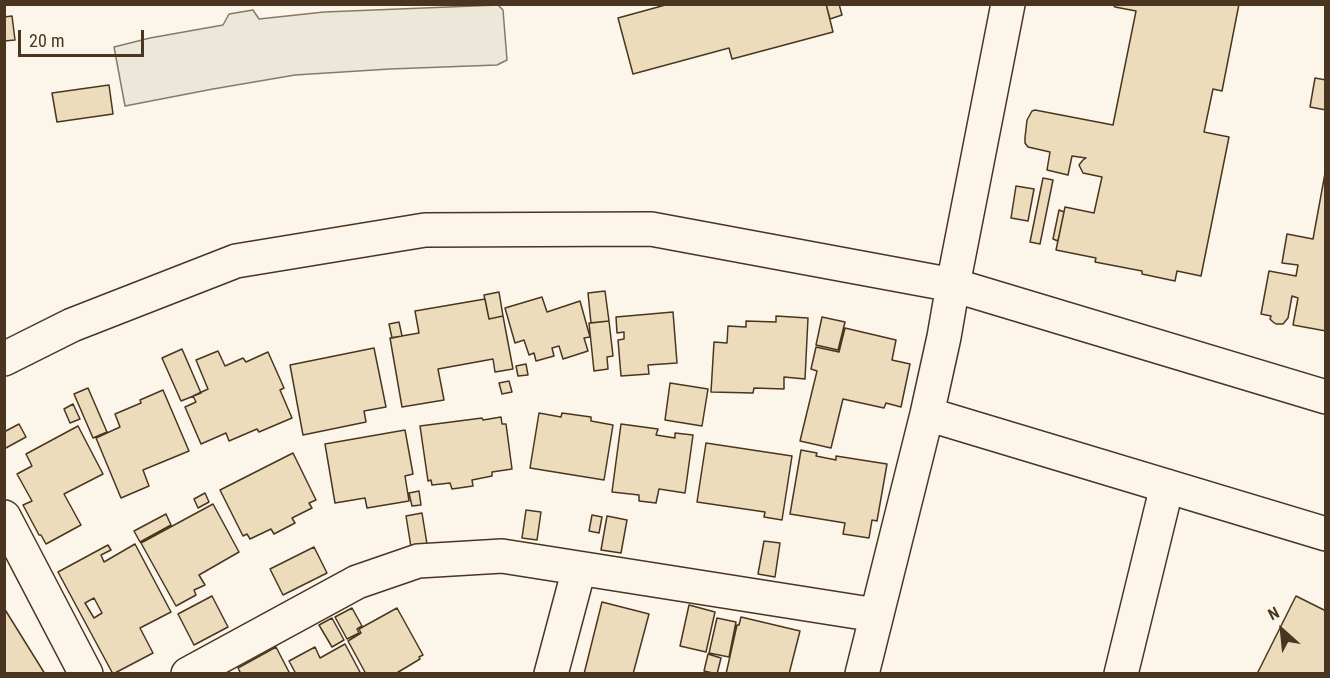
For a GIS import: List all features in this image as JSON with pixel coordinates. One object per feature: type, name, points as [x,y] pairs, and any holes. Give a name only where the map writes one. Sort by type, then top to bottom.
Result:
[{"type":"street","points":[[862,674],[944,337],[1008,4]]},
{"type":"street","points":[[4,359],[72,325],[236,261],[425,230],[651,229],[953,285],[1326,397]]},
{"type":"street","points":[[927,414],[1326,534]]},
{"type":"street","points":[[1121,674],[1167,486]]},
{"type":"street","points":[[4,517],[86,674]]},
{"type":"street","points":[[188,674],[357,582],[418,561],[502,556],[876,615]]},
{"type":"street","points":[[551,674],[579,569]]},
{"type":"shaded area","points":[[498,5],[503,10],[507,60],[497,65],[295,75],[125,106],[114,47],[223,25],[229,14],[253,10],[259,19],[324,12]]},
{"type":"building","points":[[669,4],[826,4],[833,32],[732,59],[729,48],[633,74],[618,18]]},
{"type":"building","points":[[826,4],[839,4],[842,15],[830,19]]},
{"type":"building","points":[[1112,4],[1239,4],[1222,91],[1213,89],[1204,132],[1229,137],[1201,276],[1177,271],[1175,281],[1142,274],[1142,271],[1095,262],[1096,258],[1056,250],[1065,207],[1094,213],[1102,177],[1083,173],[1079,165],[1086,158],[1072,156],[1068,175],[1047,170],[1050,152],[1028,147],[1025,143],[1027,120],[1035,110],[1113,125],[1136,11],[1115,7]]},
{"type":"building","points":[[12,16],[15,40],[4,41],[4,17]]},
{"type":"building","points":[[1315,78],[1326,80],[1326,110],[1310,107]]},
{"type":"building","points":[[109,85],[113,114],[57,122],[52,93]]},
{"type":"building","points":[[1326,168],[1326,331],[1293,325],[1298,298],[1292,296],[1288,318],[1283,324],[1276,324],[1270,319],[1271,316],[1261,314],[1269,271],[1296,276],[1298,265],[1282,263],[1287,234],[1313,239]]},
{"type":"building","points":[[1043,178],[1053,180],[1040,244],[1030,242]]},
{"type":"building","points":[[1016,186],[1034,189],[1028,221],[1011,218]]},
{"type":"building","points":[[1059,210],[1064,212],[1058,241],[1053,239]]},
{"type":"building","points":[[605,291],[609,321],[591,323],[588,293]]},
{"type":"building","points":[[499,292],[503,316],[489,319],[484,295]]},
{"type":"building","points":[[542,297],[547,312],[580,301],[590,337],[584,338],[588,351],[563,359],[559,346],[552,348],[554,356],[536,361],[534,353],[529,355],[524,340],[515,343],[505,308]]},
{"type":"building","points":[[485,299],[489,319],[503,316],[513,369],[495,372],[493,359],[438,369],[444,400],[402,407],[390,338],[419,333],[415,311]]},
{"type":"building","points":[[673,312],[677,363],[648,365],[649,374],[621,376],[618,340],[624,339],[624,332],[617,333],[616,317]]},
{"type":"building","points":[[776,316],[808,318],[805,379],[784,377],[784,389],[754,388],[753,393],[711,392],[714,342],[727,343],[728,326],[746,327],[746,321],[776,322]]},
{"type":"building","points":[[822,317],[845,322],[838,350],[816,345]]},
{"type":"building","points":[[609,321],[613,356],[607,357],[608,369],[594,371],[589,323]]},
{"type":"building","points":[[399,322],[402,336],[392,338],[389,324]]},
{"type":"building","points":[[845,328],[896,340],[892,360],[910,364],[901,407],[886,403],[884,408],[843,399],[831,448],[800,441],[817,371],[811,369],[816,347],[839,352]]},
{"type":"building","points":[[374,348],[386,407],[364,411],[366,422],[303,435],[290,365]]},
{"type":"building","points":[[182,349],[201,393],[181,401],[162,358]]},
{"type":"building","points":[[218,351],[225,366],[243,358],[246,362],[268,352],[284,388],[280,390],[292,418],[259,432],[257,429],[229,441],[226,433],[201,444],[185,407],[196,402],[193,396],[208,389],[196,360]]},
{"type":"building","points":[[526,364],[528,375],[518,376],[516,366]]},
{"type":"building","points":[[509,381],[512,392],[502,394],[499,383]]},
{"type":"building","points":[[670,383],[708,389],[702,426],[665,420]]},
{"type":"building","points":[[88,388],[107,432],[93,438],[74,394]]},
{"type":"building","points":[[163,390],[189,451],[143,470],[149,486],[121,498],[96,438],[120,427],[115,414]]},
{"type":"building","points":[[73,404],[80,419],[70,423],[64,409]]},
{"type":"building","points":[[539,413],[561,417],[562,413],[591,417],[591,421],[613,425],[604,480],[530,468]]},
{"type":"building","points":[[501,417],[502,424],[506,424],[512,469],[492,472],[492,476],[472,480],[473,486],[452,489],[450,483],[432,485],[431,480],[428,481],[420,426]]},
{"type":"building","points":[[19,424],[26,437],[4,449],[4,432]]},
{"type":"building","points":[[621,424],[658,429],[656,435],[675,438],[675,433],[693,435],[685,493],[659,489],[656,503],[639,501],[639,495],[612,492]]},
{"type":"building","points":[[78,426],[103,474],[64,494],[81,525],[46,544],[23,505],[32,501],[17,474],[32,466],[26,454]]},
{"type":"building","points":[[405,430],[413,474],[405,476],[409,501],[367,508],[365,498],[335,503],[325,444]]},
{"type":"building","points":[[706,443],[792,456],[782,520],[764,517],[765,512],[697,502]]},
{"type":"building","points":[[801,450],[836,460],[836,456],[887,464],[877,521],[872,520],[869,538],[843,534],[845,523],[790,514]]},
{"type":"building","points":[[293,453],[316,500],[309,503],[312,508],[292,518],[295,523],[274,534],[271,529],[250,539],[247,534],[243,536],[220,490]]},
{"type":"building","points":[[419,491],[421,505],[412,506],[409,493]]},
{"type":"building","points":[[205,493],[209,502],[198,508],[194,499]]},
{"type":"building","points":[[213,504],[239,552],[199,575],[205,585],[194,590],[196,595],[176,606],[141,543]]},
{"type":"building","points":[[526,510],[541,512],[537,540],[522,538]]},
{"type":"building","points":[[422,513],[427,544],[411,547],[406,516]]},
{"type":"building","points":[[166,514],[171,525],[140,542],[134,531]]},
{"type":"building","points":[[592,515],[602,517],[599,533],[589,531]]},
{"type":"building","points":[[607,516],[627,520],[621,553],[601,550]]},
{"type":"building","points":[[764,541],[780,543],[775,577],[758,574]]},
{"type":"building","points":[[135,544],[171,612],[140,628],[153,653],[113,674],[58,572],[108,545],[111,550],[101,555],[104,562]],"holes":[[[94,598],[102,613],[94,618],[85,603]]]},
{"type":"building","points":[[314,547],[327,573],[283,595],[270,569]]},
{"type":"building","points":[[212,596],[228,627],[194,645],[178,614]]},
{"type":"building","points":[[1296,596],[1326,611],[1326,674],[1257,674]]},
{"type":"building","points":[[602,602],[649,614],[633,674],[584,674]]},
{"type":"building","points":[[689,605],[715,612],[706,652],[680,646]]},
{"type":"building","points":[[4,608],[45,674],[4,674]]},
{"type":"building","points":[[352,608],[362,626],[357,629],[359,633],[347,639],[335,617]]},
{"type":"building","points":[[397,608],[423,655],[395,674],[366,674],[348,641],[361,633],[359,629]]},
{"type":"building","points":[[741,617],[800,631],[789,674],[726,674],[737,625]]},
{"type":"building","points":[[332,618],[344,640],[332,647],[319,625]]},
{"type":"building","points":[[717,618],[736,622],[729,657],[709,653]]},
{"type":"building","points":[[345,644],[361,674],[296,674],[289,661],[315,647],[320,658]]},
{"type":"building","points":[[276,647],[290,674],[241,674],[238,668]]},
{"type":"building","points":[[708,654],[721,658],[717,674],[704,671]]}]
